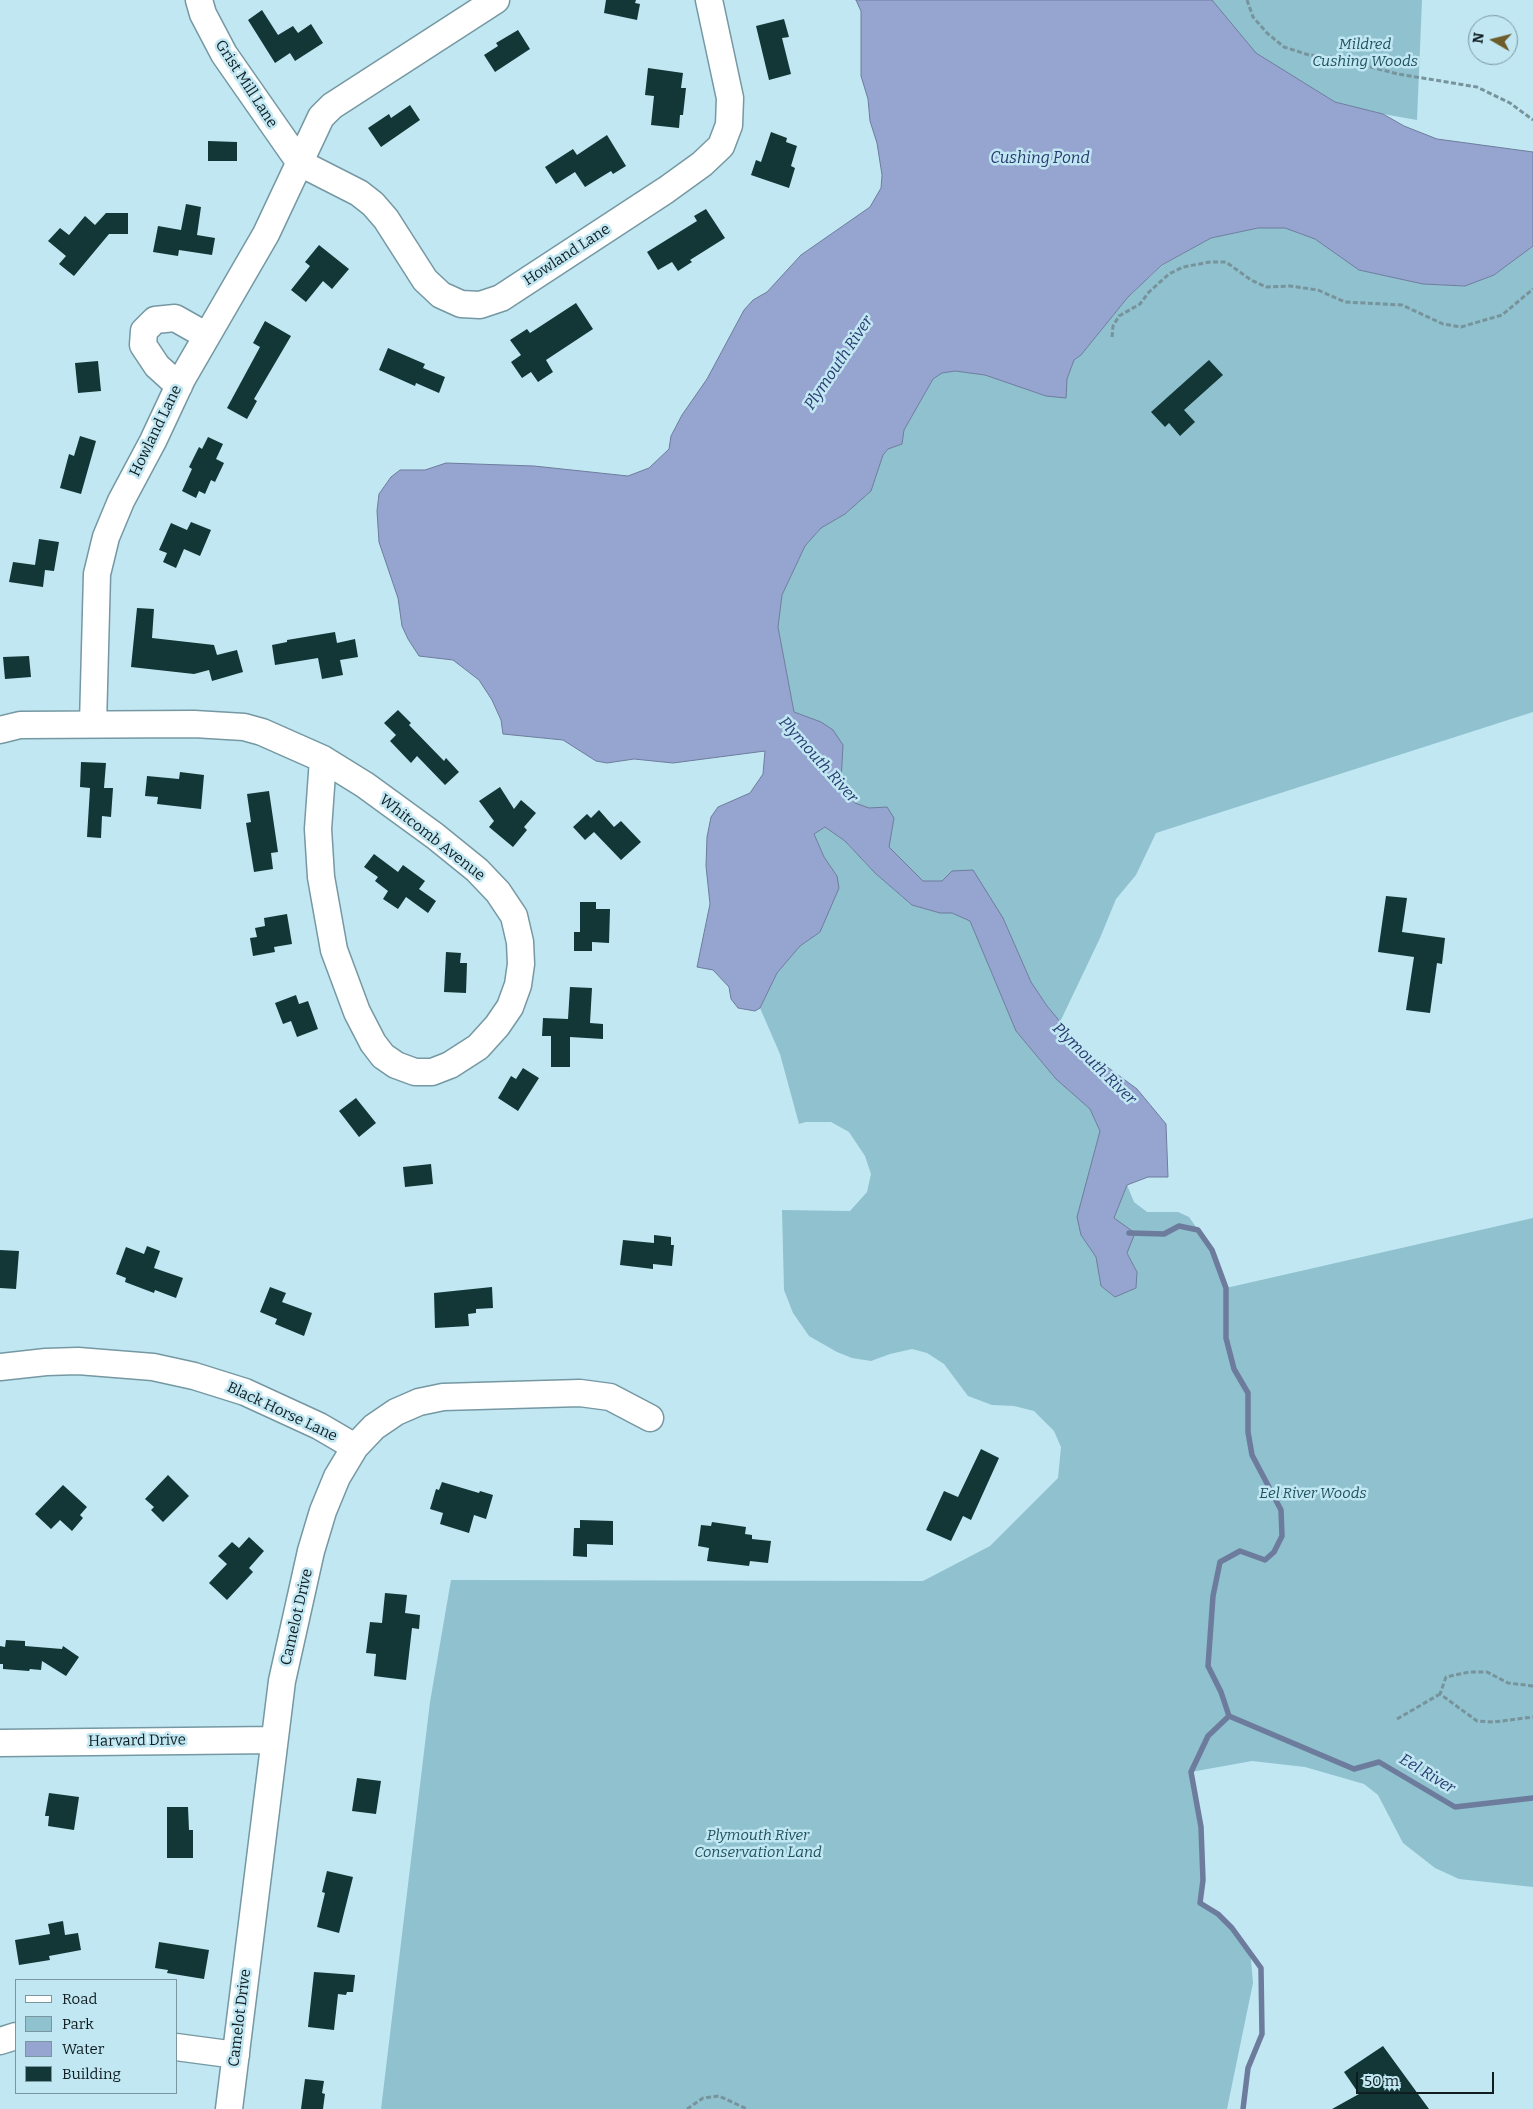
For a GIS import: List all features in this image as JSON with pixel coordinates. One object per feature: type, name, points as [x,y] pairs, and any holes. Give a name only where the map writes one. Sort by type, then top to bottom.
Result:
[{"type":"street","name":"Grist Mill Lane","points":[[199,0],[203,14],[224,54],[300,163]]},
{"type":"street","name":"Howland Lane","points":[[92,724],[97,574],[106,537],[121,501],[153,441],[179,386],[266,234],[321,117],[332,106],[496,0]]},
{"type":"street","name":"Howland Lane","points":[[300,163],[360,194],[373,204],[386,219],[425,280],[441,295],[461,304],[480,305],[501,298],[666,190],[702,164],[721,146],[730,125],[730,98],[708,0]]},
{"type":"street","points":[[179,386],[157,366],[143,345],[144,331],[155,320],[175,318],[207,336]]},
{"type":"street","name":"Whitcomb Avenue","points":[[0,730],[20,725],[92,724],[194,724],[244,727],[262,732],[323,760],[366,786],[435,836],[477,870],[498,892],[514,916],[520,942],[521,964],[518,985],[510,1007],[497,1026],[478,1047],[450,1065],[432,1072],[414,1072],[396,1065],[383,1056],[373,1043],[356,1012],[334,950],[322,886],[318,829],[323,760]]},
{"type":"street","name":"Black Horse Lane","points":[[0,1367],[78,1361],[153,1367],[194,1376],[245,1392],[318,1426],[355,1446]]},
{"type":"street","name":"Camelot Drive","points":[[229,2109],[282,1681],[320,1519],[337,1477],[355,1446],[374,1427],[396,1412],[419,1402],[443,1397],[580,1393],[610,1397],[650,1418]]},
{"type":"street","name":"Harvard Drive","points":[[0,1743],[274,1740]]},
{"type":"street","points":[[0,2041],[15,2036]]},
{"type":"street","points":[[178,2047],[236,2055]]},
{"type":"path","points":[[1247,0],[1253,17],[1267,33],[1284,47],[1309,55],[1332,57],[1407,76],[1477,87],[1510,103],[1533,120]]},
{"type":"path","points":[[1112,337],[1113,326],[1119,316],[1140,304],[1149,292],[1169,274],[1183,267],[1210,262],[1226,262],[1251,280],[1266,287],[1290,286],[1318,290],[1345,302],[1402,305],[1443,324],[1461,327],[1502,315],[1533,290]]},
{"type":"path","points":[[1397,1719],[1440,1694],[1446,1677],[1470,1672],[1487,1672],[1508,1683],[1533,1686]]},
{"type":"path","points":[[1440,1694],[1477,1721],[1494,1722],[1533,1717]]},
{"type":"path","points":[[687,2109],[703,2098],[719,2096],[747,2109]]},
{"type":"green space","name":"Mildred Cushing Woods","points":[[1212,0],[1422,0],[1417,120],[1335,102],[1256,53]]},
{"type":"green space","points":[[1258,228],[1285,228],[1315,239],[1359,270],[1423,284],[1465,286],[1494,275],[1533,246],[1533,712],[1156,833],[1136,875],[1116,899],[1100,938],[1060,1022],[1031,982],[1003,918],[942,881],[923,881],[895,855],[888,847],[894,818],[855,804],[841,781],[843,745],[821,722],[794,712],[778,627],[782,595],[805,546],[821,528],[845,514],[871,491],[883,455],[888,449],[902,444],[904,430],[933,379],[942,373],[955,371],[985,375],[1046,396],[1067,379],[1074,360],[1081,355],[1128,297],[1163,265],[1211,238]]},
{"type":"green space","points":[[825,827],[845,841],[875,873],[912,905],[940,913],[952,913],[970,921],[1016,1031],[1056,1079],[1090,1109],[1100,1131],[1091,1167],[1081,1235],[1096,1257],[1101,1286],[1115,1297],[1136,1288],[1137,1272],[1114,1218],[1127,1185],[1134,1202],[1147,1212],[1178,1212],[1189,1217],[1212,1250],[1226,1288],[1533,1218],[1533,1887],[1459,1879],[1435,1868],[1403,1843],[1378,1795],[1364,1784],[1305,1767],[1252,1761],[1191,1772],[1201,1827],[1203,1880],[1200,1903],[1218,1914],[1250,1949],[1253,1983],[1227,2109],[381,2109],[430,1702],[451,1580],[923,1581],[990,1546],[1058,1478],[1061,1447],[1054,1431],[1034,1411],[1014,1406],[992,1405],[968,1396],[944,1364],[927,1353],[912,1349],[871,1361],[852,1358],[837,1352],[809,1336],[793,1313],[784,1290],[782,1210],[850,1211],[867,1192],[871,1174],[865,1156],[849,1132],[831,1122],[806,1122],[799,1124],[780,1054],[760,1008],[777,973],[800,946],[820,932],[837,876],[824,857],[814,834]]},
{"type":"water","name":"Cushing Pond","points":[[856,0],[1212,0],[1256,53],[1335,102],[1383,114],[1404,126],[1437,139],[1533,152],[1533,246],[1494,275],[1465,286],[1423,284],[1359,270],[1315,239],[1285,228],[1258,228],[1211,238],[1162,265],[1128,297],[1081,355],[1074,360],[1067,379],[1066,398],[1046,396],[985,375],[955,371],[942,373],[933,379],[904,430],[902,444],[888,449],[883,455],[871,491],[845,514],[821,528],[805,546],[782,595],[778,627],[794,712],[821,722],[833,730],[843,745],[841,781],[855,803],[869,808],[887,807],[894,818],[889,847],[923,881],[942,881],[952,871],[973,870],[1003,918],[1031,982],[1047,1006],[1083,1049],[1137,1089],[1166,1124],[1168,1177],[1148,1177],[1127,1185],[1114,1218],[1135,1233],[1127,1253],[1137,1272],[1136,1288],[1115,1297],[1101,1286],[1096,1257],[1081,1235],[1077,1217],[1100,1131],[1090,1109],[1056,1079],[1016,1031],[970,921],[952,913],[940,913],[912,905],[875,873],[845,841],[825,827],[814,834],[824,857],[837,876],[839,888],[820,932],[800,946],[777,973],[760,1008],[755,1011],[738,1008],[731,999],[729,987],[713,970],[697,967],[710,904],[706,866],[707,837],[711,817],[718,807],[750,793],[763,774],[765,751],[673,763],[634,759],[607,763],[596,761],[563,740],[503,734],[501,720],[492,700],[479,680],[453,660],[419,656],[408,639],[402,626],[398,598],[379,542],[377,511],[379,494],[391,477],[400,470],[425,470],[446,463],[534,466],[628,476],[649,468],[669,449],[671,436],[682,415],[707,379],[744,310],[753,300],[767,292],[801,255],[870,207],[881,188],[882,175],[877,143],[870,121],[868,99],[861,76],[861,11]]},
{"type":"building","points":[[606,0],[636,0],[635,3],[640,4],[637,20],[604,13]]},
{"type":"building","points":[[262,10],[278,35],[293,26],[298,33],[311,24],[323,43],[295,61],[290,53],[275,63],[248,20]]},
{"type":"building","points":[[784,19],[789,37],[782,38],[791,74],[769,80],[756,26]]},
{"type":"building","points":[[518,30],[530,49],[495,72],[484,55],[498,46],[496,43]]},
{"type":"building","points":[[648,68],[683,73],[681,88],[686,88],[683,115],[680,115],[679,128],[651,125],[654,96],[645,95]]},
{"type":"building","points":[[410,105],[420,120],[381,147],[368,128],[389,114],[391,118]]},
{"type":"building","points":[[771,132],[787,138],[786,142],[797,146],[791,166],[795,168],[789,188],[751,175],[756,160],[761,162]]},
{"type":"building","points":[[607,135],[626,166],[613,174],[611,171],[585,187],[575,172],[556,184],[545,167],[573,149],[577,155]]},
{"type":"building","points":[[208,141],[237,142],[237,161],[208,161]]},
{"type":"building","points":[[186,204],[201,207],[197,235],[215,238],[212,255],[179,250],[178,256],[153,252],[158,226],[181,230]]},
{"type":"building","points":[[706,209],[725,238],[690,260],[692,262],[678,271],[672,262],[658,270],[647,252],[697,221],[694,216]]},
{"type":"building","points":[[106,213],[128,213],[128,234],[109,234],[74,276],[59,264],[66,256],[48,241],[60,228],[69,235],[85,216],[95,225]]},
{"type":"building","points":[[319,245],[349,269],[332,289],[323,281],[306,302],[291,290],[310,266],[305,262]]},
{"type":"building","points":[[576,303],[593,329],[546,360],[553,372],[538,382],[531,372],[522,378],[511,362],[521,355],[510,340],[527,329],[530,333]]},
{"type":"building","points":[[265,321],[291,336],[254,399],[257,401],[247,419],[227,408],[260,347],[253,343]]},
{"type":"building","points":[[388,348],[425,364],[423,368],[445,377],[439,393],[416,383],[415,386],[379,370]]},
{"type":"building","points":[[1209,360],[1223,375],[1184,410],[1195,422],[1180,436],[1169,423],[1165,427],[1151,412]]},
{"type":"building","points":[[98,361],[101,391],[78,393],[75,363]]},
{"type":"building","points":[[80,436],[96,441],[81,494],[60,488],[69,454],[74,456]]},
{"type":"building","points":[[208,437],[223,444],[216,459],[224,463],[215,482],[211,480],[205,494],[199,491],[196,498],[182,491],[192,469],[189,467],[199,447],[202,449]]},
{"type":"building","points":[[191,522],[211,530],[200,556],[184,549],[176,568],[163,562],[167,553],[159,550],[171,523],[187,530]]},
{"type":"building","points":[[39,539],[59,542],[54,571],[45,570],[43,587],[9,582],[13,562],[35,565]]},
{"type":"building","points":[[137,608],[154,609],[152,638],[214,645],[217,655],[237,650],[243,672],[212,681],[209,670],[194,674],[131,667]]},
{"type":"building","points":[[335,632],[337,643],[355,639],[358,657],[340,660],[343,675],[322,679],[318,658],[275,665],[272,645],[287,642],[287,640]]},
{"type":"building","points":[[29,656],[31,677],[5,679],[3,657]]},
{"type":"building","points":[[398,710],[411,723],[409,725],[444,761],[446,758],[459,772],[445,785],[417,756],[411,763],[390,741],[396,735],[384,723]]},
{"type":"building","points":[[81,762],[106,763],[104,788],[113,788],[111,817],[102,816],[101,838],[87,837],[90,788],[80,787]]},
{"type":"building","points":[[180,772],[204,775],[201,809],[157,804],[158,797],[145,796],[147,776],[179,779]]},
{"type":"building","points":[[500,787],[514,809],[521,800],[536,813],[524,827],[527,830],[513,847],[489,827],[494,821],[479,801]]},
{"type":"building","points":[[269,791],[278,852],[271,853],[273,869],[254,872],[246,823],[251,822],[247,794]]},
{"type":"building","points":[[599,810],[614,827],[621,821],[641,842],[621,860],[594,832],[585,840],[573,827],[587,814],[591,818]]},
{"type":"building","points":[[374,854],[398,872],[403,865],[425,881],[419,889],[436,901],[428,913],[406,897],[398,909],[383,899],[388,891],[375,881],[378,877],[364,867]]},
{"type":"building","points":[[1386,896],[1407,898],[1402,932],[1445,938],[1442,964],[1437,963],[1430,1013],[1406,1010],[1414,957],[1378,952]]},
{"type":"building","points":[[580,902],[596,902],[596,909],[610,909],[609,943],[592,942],[592,951],[574,951],[574,932],[580,932]]},
{"type":"building","points":[[287,914],[292,944],[274,947],[275,952],[253,956],[250,938],[257,937],[255,928],[265,926],[264,918]]},
{"type":"building","points":[[446,952],[461,953],[460,963],[467,963],[466,993],[444,992]]},
{"type":"building","points":[[570,987],[592,988],[590,1023],[603,1024],[603,1039],[570,1037],[570,1067],[551,1067],[551,1036],[542,1036],[543,1018],[568,1019]]},
{"type":"building","points":[[296,995],[299,1004],[308,1001],[318,1029],[297,1037],[291,1021],[283,1024],[275,1003]]},
{"type":"building","points":[[523,1068],[539,1078],[518,1111],[498,1098],[511,1076],[516,1079]]},
{"type":"building","points":[[356,1098],[376,1123],[359,1137],[339,1111]]},
{"type":"building","points":[[431,1164],[433,1184],[405,1187],[403,1167]]},
{"type":"building","points":[[654,1235],[671,1237],[671,1245],[674,1245],[672,1266],[653,1264],[653,1269],[620,1265],[623,1240],[654,1243]]},
{"type":"building","points":[[147,1246],[160,1251],[154,1268],[183,1278],[176,1298],[155,1290],[154,1293],[125,1282],[126,1278],[116,1274],[126,1247],[144,1254]]},
{"type":"building","points":[[0,1250],[19,1251],[16,1289],[0,1288]]},
{"type":"building","points":[[270,1287],[286,1293],[282,1302],[312,1313],[304,1336],[275,1324],[277,1319],[260,1312]]},
{"type":"building","points":[[492,1287],[493,1308],[476,1309],[476,1313],[468,1314],[469,1326],[435,1328],[434,1293]]},
{"type":"building","points":[[981,1449],[999,1458],[971,1520],[963,1516],[951,1541],[926,1530],[944,1491],[958,1497]]},
{"type":"building","points":[[168,1475],[189,1496],[163,1522],[151,1510],[154,1507],[145,1499]]},
{"type":"building","points":[[442,1482],[479,1493],[480,1491],[493,1495],[486,1519],[474,1515],[469,1533],[440,1524],[443,1513],[430,1509],[436,1489],[439,1490]]},
{"type":"building","points":[[63,1485],[87,1507],[80,1515],[83,1518],[72,1531],[60,1520],[51,1529],[35,1514]]},
{"type":"building","points":[[580,1520],[613,1521],[613,1545],[587,1544],[587,1557],[573,1556],[574,1528],[580,1528]]},
{"type":"building","points":[[712,1522],[746,1527],[745,1534],[752,1535],[752,1539],[771,1541],[768,1563],[750,1561],[749,1566],[707,1561],[709,1548],[698,1546],[701,1525],[711,1526]]},
{"type":"building","points":[[249,1537],[264,1551],[249,1568],[253,1572],[227,1600],[209,1583],[227,1564],[218,1556],[232,1542],[239,1548]]},
{"type":"building","points":[[385,1593],[407,1595],[405,1613],[420,1615],[419,1629],[412,1628],[406,1680],[374,1676],[376,1654],[366,1653],[370,1622],[382,1623]]},
{"type":"building","points":[[6,1640],[25,1641],[25,1646],[62,1649],[63,1646],[79,1657],[66,1676],[42,1661],[41,1670],[3,1669],[3,1664],[0,1664],[0,1646],[5,1647]]},
{"type":"building","points":[[357,1778],[381,1781],[376,1814],[352,1811]]},
{"type":"building","points":[[49,1793],[79,1797],[74,1830],[48,1826],[49,1816],[45,1816]]},
{"type":"building","points":[[167,1807],[188,1807],[189,1830],[193,1830],[193,1858],[167,1858]]},
{"type":"building","points":[[327,1871],[353,1877],[339,1933],[317,1927],[325,1893],[322,1892]]},
{"type":"building","points":[[63,1921],[65,1935],[78,1933],[81,1950],[49,1956],[50,1960],[19,1965],[15,1940],[50,1934],[48,1924]]},
{"type":"building","points":[[159,1942],[209,1950],[204,1979],[167,1973],[168,1970],[155,1968]]},
{"type":"building","points":[[314,1972],[355,1975],[353,1992],[347,1992],[346,1995],[338,1994],[334,2030],[308,2027]]},
{"type":"building","points":[[1383,2046],[1429,2109],[1332,2109],[1359,2094],[1344,2072]]},
{"type":"building","points":[[305,2079],[324,2081],[322,2093],[325,2094],[323,2109],[301,2109]]},
{"type":"waterway","name":"Plymouth River","points":[[1129,1233],[1164,1234],[1179,1226],[1198,1230],[1212,1250],[1226,1288],[1226,1338],[1234,1369],[1248,1393],[1248,1432],[1252,1455],[1281,1510],[1282,1536],[1274,1552],[1265,1560],[1240,1551],[1220,1562],[1213,1596],[1208,1666],[1221,1692],[1229,1716],[1208,1736],[1191,1772],[1201,1827],[1203,1880],[1200,1903],[1218,1914],[1232,1928],[1261,1968],[1262,2034],[1248,2068],[1243,2109]]},
{"type":"waterway","name":"Eel River","points":[[1229,1716],[1354,1769],[1379,1762],[1455,1807],[1533,1798]]},
{"type":"park label","name":"Eel River Woods","points":[[1313,1494]]},
{"type":"park label","name":"Plymouth River Conservation Land","points":[[758,1844]]}]
